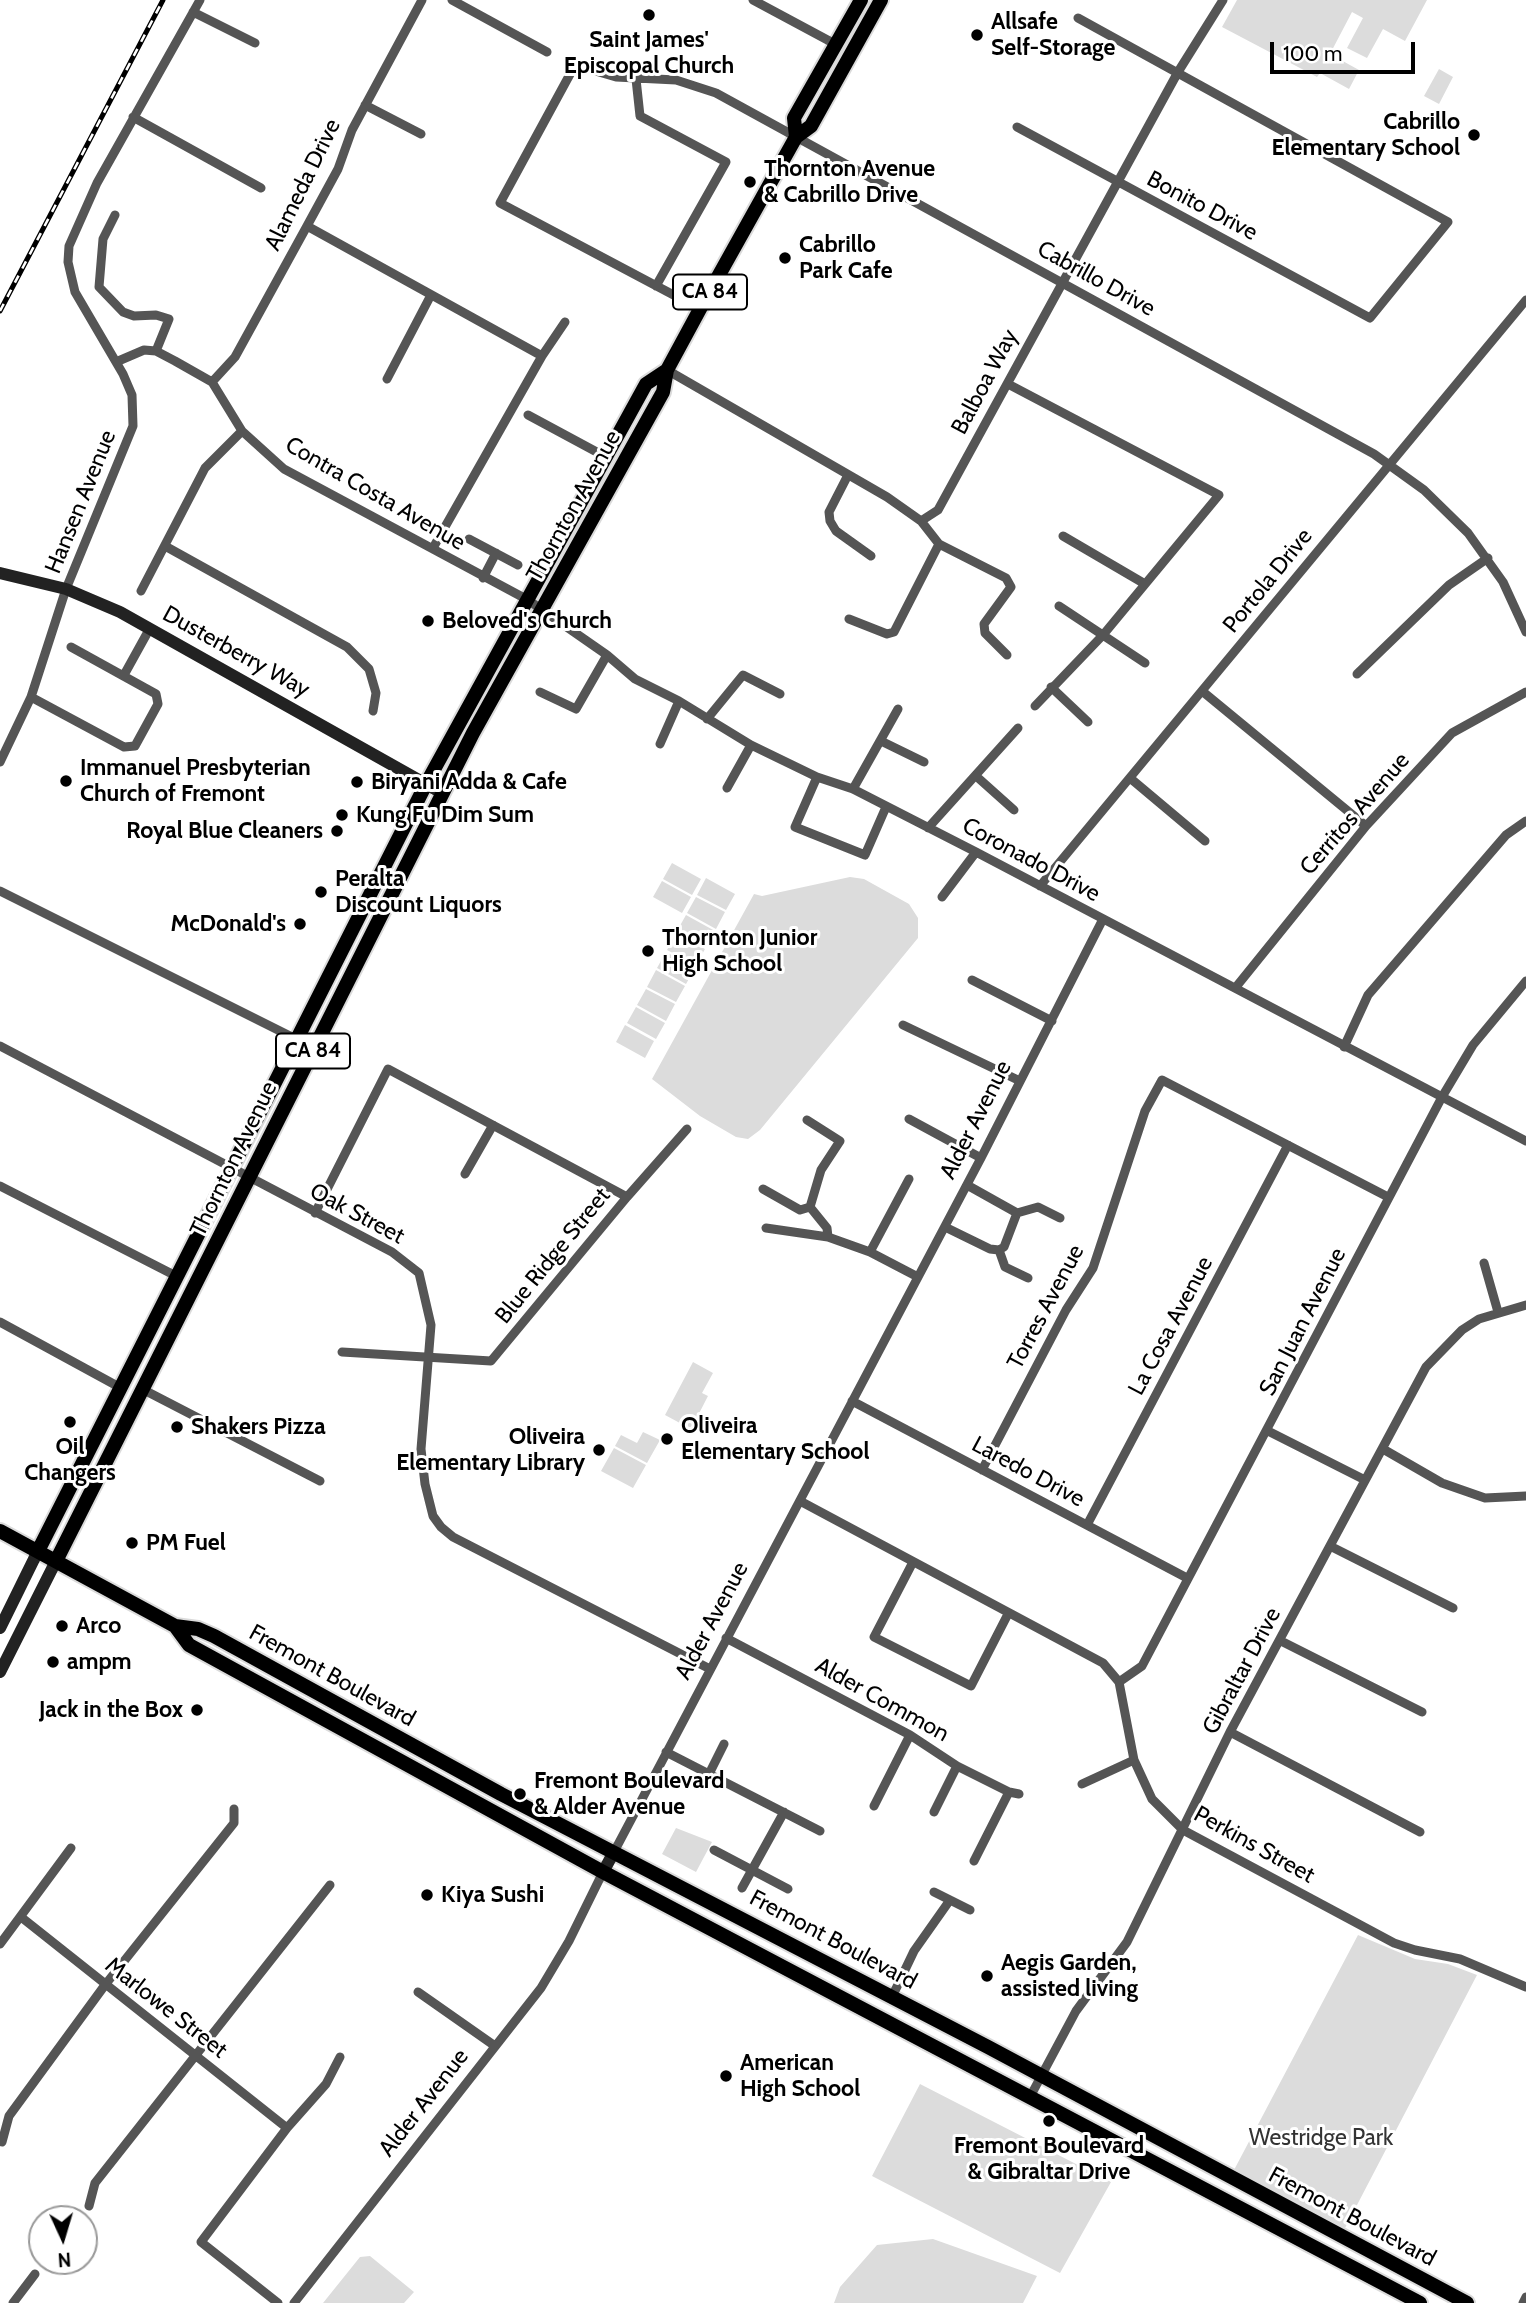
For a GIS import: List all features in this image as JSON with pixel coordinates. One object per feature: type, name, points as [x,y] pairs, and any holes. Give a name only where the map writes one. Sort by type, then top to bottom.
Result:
[{"type":"main road","name":"Thornton Avenue","points":[[796,136],[794,118],[861,0]]},
{"type":"main road","name":"Thornton Avenue","points":[[0,1672],[442,793],[663,392],[667,370],[700,309],[796,136],[811,126],[881,0]]},
{"type":"main road","name":"Thornton Avenue","points":[[0,1628],[426,784],[646,384],[667,370]]},
{"type":"main road","name":"Dusterberry Way","points":[[0,573],[66,589],[150,628],[442,793]]},
{"type":"main road","name":"Fremont Boulevard","points":[[0,1531],[175,1626],[198,1629],[214,1636],[501,1794],[1042,2076],[1467,2303]]},
{"type":"main road","name":"Fremont Boulevard","points":[[175,1626],[188,1645],[603,1872],[1420,2303]]},
{"type":"main road","name":"Alder Avenue","points":[[603,1872],[614,1852]]},
{"type":"street","name":"Hansen Avenue","points":[[0,762],[31,696],[66,589],[133,426],[132,396],[116,362],[75,292],[68,262],[69,246],[97,183],[200,0]]},
{"type":"street","name":"Alameda Drive","points":[[212,382],[235,357],[338,169],[365,104],[422,0]]},
{"type":"street","points":[[452,0],[547,52]]},
{"type":"street","points":[[753,0],[835,44]]},
{"type":"street","name":"Balboa Way","points":[[921,521],[937,510],[1178,72],[1223,0]]},
{"type":"street","points":[[193,12],[255,43]]},
{"type":"street","points":[[1078,18],[1178,72]]},
{"type":"street","name":"Cabrillo Drive","points":[[656,286],[500,203],[575,65],[636,79],[676,80],[696,85],[796,136],[1390,463],[1449,512],[1488,558],[1503,582],[1526,632]]},
{"type":"street","name":"Bonito Drive","points":[[1017,127],[1370,318],[1448,222],[1178,72]]},
{"type":"street","points":[[636,79],[640,116],[726,162],[656,286],[700,309]]},
{"type":"street","points":[[365,104],[421,134]]},
{"type":"street","points":[[133,117],[261,188]]},
{"type":"street","points":[[114,215],[103,239],[99,287],[123,312],[134,316],[156,315],[169,319],[156,351],[132,353],[116,362]]},
{"type":"street","points":[[307,226],[542,356]]},
{"type":"street","points":[[387,379],[431,295]]},
{"type":"street","name":"Portola Drive","points":[[1040,886],[1526,300]]},
{"type":"street","points":[[433,548],[542,356],[565,322]]},
{"type":"street","name":"Contra Costa Avenue","points":[[156,351],[212,382],[242,430],[284,469],[528,600]]},
{"type":"street","points":[[667,370],[848,475],[921,521],[939,544],[1011,583],[984,624],[985,633],[1007,655]]},
{"type":"street","points":[[1008,384],[1219,495],[1103,635],[1035,706]]},
{"type":"street","points":[[528,415],[606,457]]},
{"type":"street","points":[[141,591],[205,468],[242,430]]},
{"type":"street","points":[[848,475],[829,512],[830,521],[836,531],[871,556]]},
{"type":"street","points":[[1063,536],[1145,584]]},
{"type":"street","points":[[469,538],[518,565]]},
{"type":"street","points":[[849,619],[887,634],[894,632],[939,544]]},
{"type":"street","points":[[165,546],[347,647],[369,669],[376,693],[373,712]]},
{"type":"street","points":[[483,578],[496,553]]},
{"type":"street","points":[[1357,674],[1449,585],[1488,558]]},
{"type":"street","name":"Coronado Drive","points":[[528,600],[607,655],[635,679],[680,701],[751,745],[817,778],[853,789],[1526,1141]]},
{"type":"street","points":[[1059,606],[1145,663]]},
{"type":"street","points":[[124,676],[150,628]]},
{"type":"street","points":[[31,696],[124,747],[135,746],[159,699],[156,694],[71,647]]},
{"type":"street","points":[[540,692],[576,709],[607,655]]},
{"type":"street","points":[[707,719],[743,675],[780,694]]},
{"type":"street","points":[[1051,688],[1088,722]]},
{"type":"street","points":[[1202,691],[1366,826]]},
{"type":"street","name":"Cerritos Avenue","points":[[1236,987],[1366,826],[1452,733],[1526,691]]},
{"type":"street","points":[[660,744],[680,701]]},
{"type":"street","points":[[853,789],[898,709]]},
{"type":"street","points":[[928,828],[1018,728]]},
{"type":"street","points":[[881,741],[924,762]]},
{"type":"street","points":[[727,788],[751,745]]},
{"type":"street","points":[[976,776],[1014,810]]},
{"type":"street","points":[[817,778],[795,827],[865,855],[886,807]]},
{"type":"street","points":[[1129,778],[1205,841]]},
{"type":"street","points":[[1344,1046],[1368,995],[1506,835],[1526,821]]},
{"type":"street","points":[[942,897],[976,852]]},
{"type":"street","points":[[0,891],[296,1040]]},
{"type":"street","name":"Alder Avenue","points":[[614,1852],[916,1276],[945,1227],[1103,919]]},
{"type":"street","points":[[972,980],[1052,1021]]},
{"type":"street","name":"San Juan Avenue","points":[[1119,1682],[1142,1666],[1442,1097],[1473,1045],[1526,981]]},
{"type":"street","points":[[903,1025],[1020,1081]]},
{"type":"street","name":"Oak Street","points":[[0,1046],[392,1252],[419,1273],[431,1325],[421,1449],[433,1516],[441,1527],[453,1537],[710,1669]]},
{"type":"street","points":[[315,1213],[388,1069],[626,1197]]},
{"type":"street","name":"Torres Avenue","points":[[982,1470],[1066,1310],[1093,1268],[1145,1111],[1161,1080],[1288,1145]]},
{"type":"street","points":[[909,1119],[981,1158]]},
{"type":"street","points":[[807,1120],[840,1141],[821,1170],[810,1207]]},
{"type":"street","points":[[465,1174],[494,1125]]},
{"type":"street","name":"Blue Ridge Street","points":[[429,1357],[491,1362],[626,1197],[687,1129]]},
{"type":"street","points":[[1288,1145],[1388,1197]]},
{"type":"street","name":"La Cosa Avenue","points":[[1087,1525],[1288,1145]]},
{"type":"street","points":[[870,1252],[909,1179]]},
{"type":"street","points":[[967,1185],[1017,1213],[1038,1207],[1060,1218]]},
{"type":"street","points":[[0,1186],[178,1277]]},
{"type":"street","points":[[763,1189],[800,1210],[810,1207]]},
{"type":"street","points":[[810,1207],[827,1228],[828,1237]]},
{"type":"street","points":[[999,1250],[1004,1247],[1017,1213]]},
{"type":"street","points":[[945,1227],[999,1250],[1005,1267],[1028,1278]]},
{"type":"street","points":[[766,1228],[828,1237],[870,1252],[916,1276]]},
{"type":"street","points":[[1484,1263],[1498,1312]]},
{"type":"street","name":"Gibraltar Drive","points":[[1030,2097],[1076,2011],[1127,1942],[1230,1732],[1282,1641],[1426,1367],[1462,1330],[1498,1312],[1526,1305]]},
{"type":"street","points":[[0,1322],[121,1388]]},
{"type":"street","points":[[342,1352],[429,1357]]},
{"type":"street","points":[[144,1390],[320,1481]]},
{"type":"street","name":"Laredo Drive","points":[[852,1401],[1187,1578]]},
{"type":"street","points":[[1268,1431],[1366,1480]]},
{"type":"street","points":[[1383,1449],[1442,1483],[1485,1497],[1526,1496]]},
{"type":"street","points":[[800,1501],[1103,1663],[1119,1682]]},
{"type":"street","points":[[1330,1546],[1452,1608]]},
{"type":"street","points":[[913,1562],[874,1637],[971,1686],[1008,1614]]},
{"type":"street","name":"Alder Common","points":[[726,1638],[910,1735],[957,1766],[1014,1793],[974,1861]]},
{"type":"street","points":[[1282,1641],[1422,1712]]},
{"type":"street","name":"Perkins Street","points":[[1119,1682],[1134,1760],[1152,1799],[1182,1830],[1394,1942],[1460,1959],[1526,1987]]},
{"type":"street","points":[[1230,1732],[1420,1832]]},
{"type":"street","points":[[874,1806],[910,1735]]},
{"type":"street","points":[[709,1774],[724,1744]]},
{"type":"street","points":[[666,1752],[820,1831]]},
{"type":"street","points":[[1082,1784],[1134,1760]]},
{"type":"street","points":[[934,1812],[957,1766]]},
{"type":"street","points":[[2,2142],[9,2116],[104,1985],[234,1823],[234,1809]]},
{"type":"street","points":[[742,1888],[784,1812]]},
{"type":"street","points":[[0,1944],[71,1848]]},
{"type":"street","points":[[714,1850],[788,1889]]},
{"type":"street","name":"Alder Avenue","points":[[294,2303],[551,1973],[603,1872]]},
{"type":"street","points":[[89,2205],[95,2183],[330,1885]]},
{"type":"street","points":[[934,1892],[970,1910]]},
{"type":"street","points":[[892,1997],[914,1951],[950,1900]]},
{"type":"street","name":"Marlowe Street","points":[[21,1917],[287,2128]]},
{"type":"street","points":[[418,1992],[495,2046]]},
{"type":"street","points":[[278,2303],[201,2242],[287,2128],[326,2084],[340,2057]]},
{"type":"street","points":[[13,2303],[35,2275]]},
{"type":"street","points":[[1523,2303],[1526,2297]]},
{"type":"green space","points":[[1237,0],[1427,0],[1405,41],[1383,29],[1367,58],[1347,48],[1363,18],[1352,12],[1330,54],[1359,70],[1349,89],[1320,73],[1317,77],[1222,27]]},
{"type":"green space","points":[[1439,69],[1453,77],[1439,104],[1424,96]]},
{"type":"green space","points":[[672,863],[701,879],[692,895],[663,879]]},
{"type":"green space","points":[[850,877],[864,879],[909,904],[918,918],[918,938],[760,1130],[748,1139],[736,1137],[700,1116],[652,1079],[754,894],[762,896]]},
{"type":"green space","points":[[706,878],[735,894],[726,910],[697,895]]},
{"type":"green space","points":[[662,881],[691,897],[682,913],[653,897]]},
{"type":"green space","points":[[696,897],[725,912],[716,929],[687,913]]},
{"type":"green space","points":[[686,915],[715,931],[706,947],[677,931]]},
{"type":"green space","points":[[676,933],[705,949],[696,965],[667,950]]},
{"type":"green space","points":[[666,952],[695,968],[686,984],[657,968]]},
{"type":"green space","points":[[656,970],[685,986],[676,1002],[647,987]]},
{"type":"green space","points":[[646,989],[675,1004],[666,1021],[637,1005]]},
{"type":"green space","points":[[636,1007],[665,1023],[656,1039],[627,1023]]},
{"type":"green space","points":[[625,1025],[654,1041],[645,1058],[616,1042]]},
{"type":"green space","points":[[693,1362],[713,1373],[702,1393],[708,1396],[691,1429],[665,1415]]},
{"type":"green space","points":[[643,1432],[660,1440],[647,1463],[615,1446],[621,1435],[637,1443]]},
{"type":"green space","points":[[614,1448],[646,1465],[633,1488],[601,1471]]},
{"type":"green space","points":[[676,1828],[712,1842],[696,1872],[662,1854]]},
{"type":"green space","name":"Westridge Park","points":[[1358,1935],[1415,1959],[1448,1964],[1477,1975],[1345,2228],[1234,2170]]},
{"type":"green space","points":[[920,2084],[1111,2182],[1060,2273],[872,2176]]},
{"type":"green space","points":[[933,2239],[1037,2276],[1023,2303],[834,2303],[840,2287],[877,2245]]},
{"type":"green space","points":[[370,2256],[414,2292],[404,2303],[323,2303],[360,2257]]},
{"type":"railway","points":[[0,311],[163,0]]},
{"type":"place","name":"Saint James' Episcopal Church","points":[[649,15]]},
{"type":"place","name":"Allsafe Self-Storage","points":[[977,35]]},
{"type":"place","name":"Cabrillo Elementary School","points":[[1474,135]]},
{"type":"place","name":"Thornton Avenue & Cabrillo Drive","points":[[750,182]]},
{"type":"place","name":"Cabrillo Park Cafe","points":[[785,258]]},
{"type":"place","name":"Beloved's Church","points":[[428,621]]},
{"type":"place","name":"Immanuel Presbyterian Church of Fremont","points":[[66,781]]},
{"type":"place","name":"Biryani Adda & Cafe","points":[[357,782]]},
{"type":"place","name":"Kung Fu Dim Sum","points":[[342,815]]},
{"type":"place","name":"Royal Blue Cleaners","points":[[337,831]]},
{"type":"place","name":"Peralta Discount Liquors","points":[[321,892]]},
{"type":"place","name":"McDonald's","points":[[300,924]]},
{"type":"place","name":"Thornton Junior High School","points":[[648,951]]},
{"type":"place","name":"Oil Changers","points":[[70,1422]]},
{"type":"place","name":"Shakers Pizza","points":[[177,1427]]},
{"type":"place","name":"Oliveira Elementary School","points":[[667,1439]]},
{"type":"place","name":"Oliveira Elementary Library","points":[[599,1450]]},
{"type":"place","name":"PM Fuel","points":[[132,1543]]},
{"type":"place","name":"Arco","points":[[62,1626]]},
{"type":"place","name":"ampm","points":[[53,1662]]},
{"type":"place","name":"Jack in the Box","points":[[197,1710]]},
{"type":"place","name":"Fremont Boulevard & Alder Avenue","points":[[520,1794]]},
{"type":"place","name":"Kiya Sushi","points":[[427,1895]]},
{"type":"place","name":"Aegis Garden, assisted living","points":[[987,1976]]},
{"type":"place","name":"American High School","points":[[726,2076]]},
{"type":"place","name":"Fremont Boulevard & Gibraltar Drive","points":[[1049,2121]]}]
